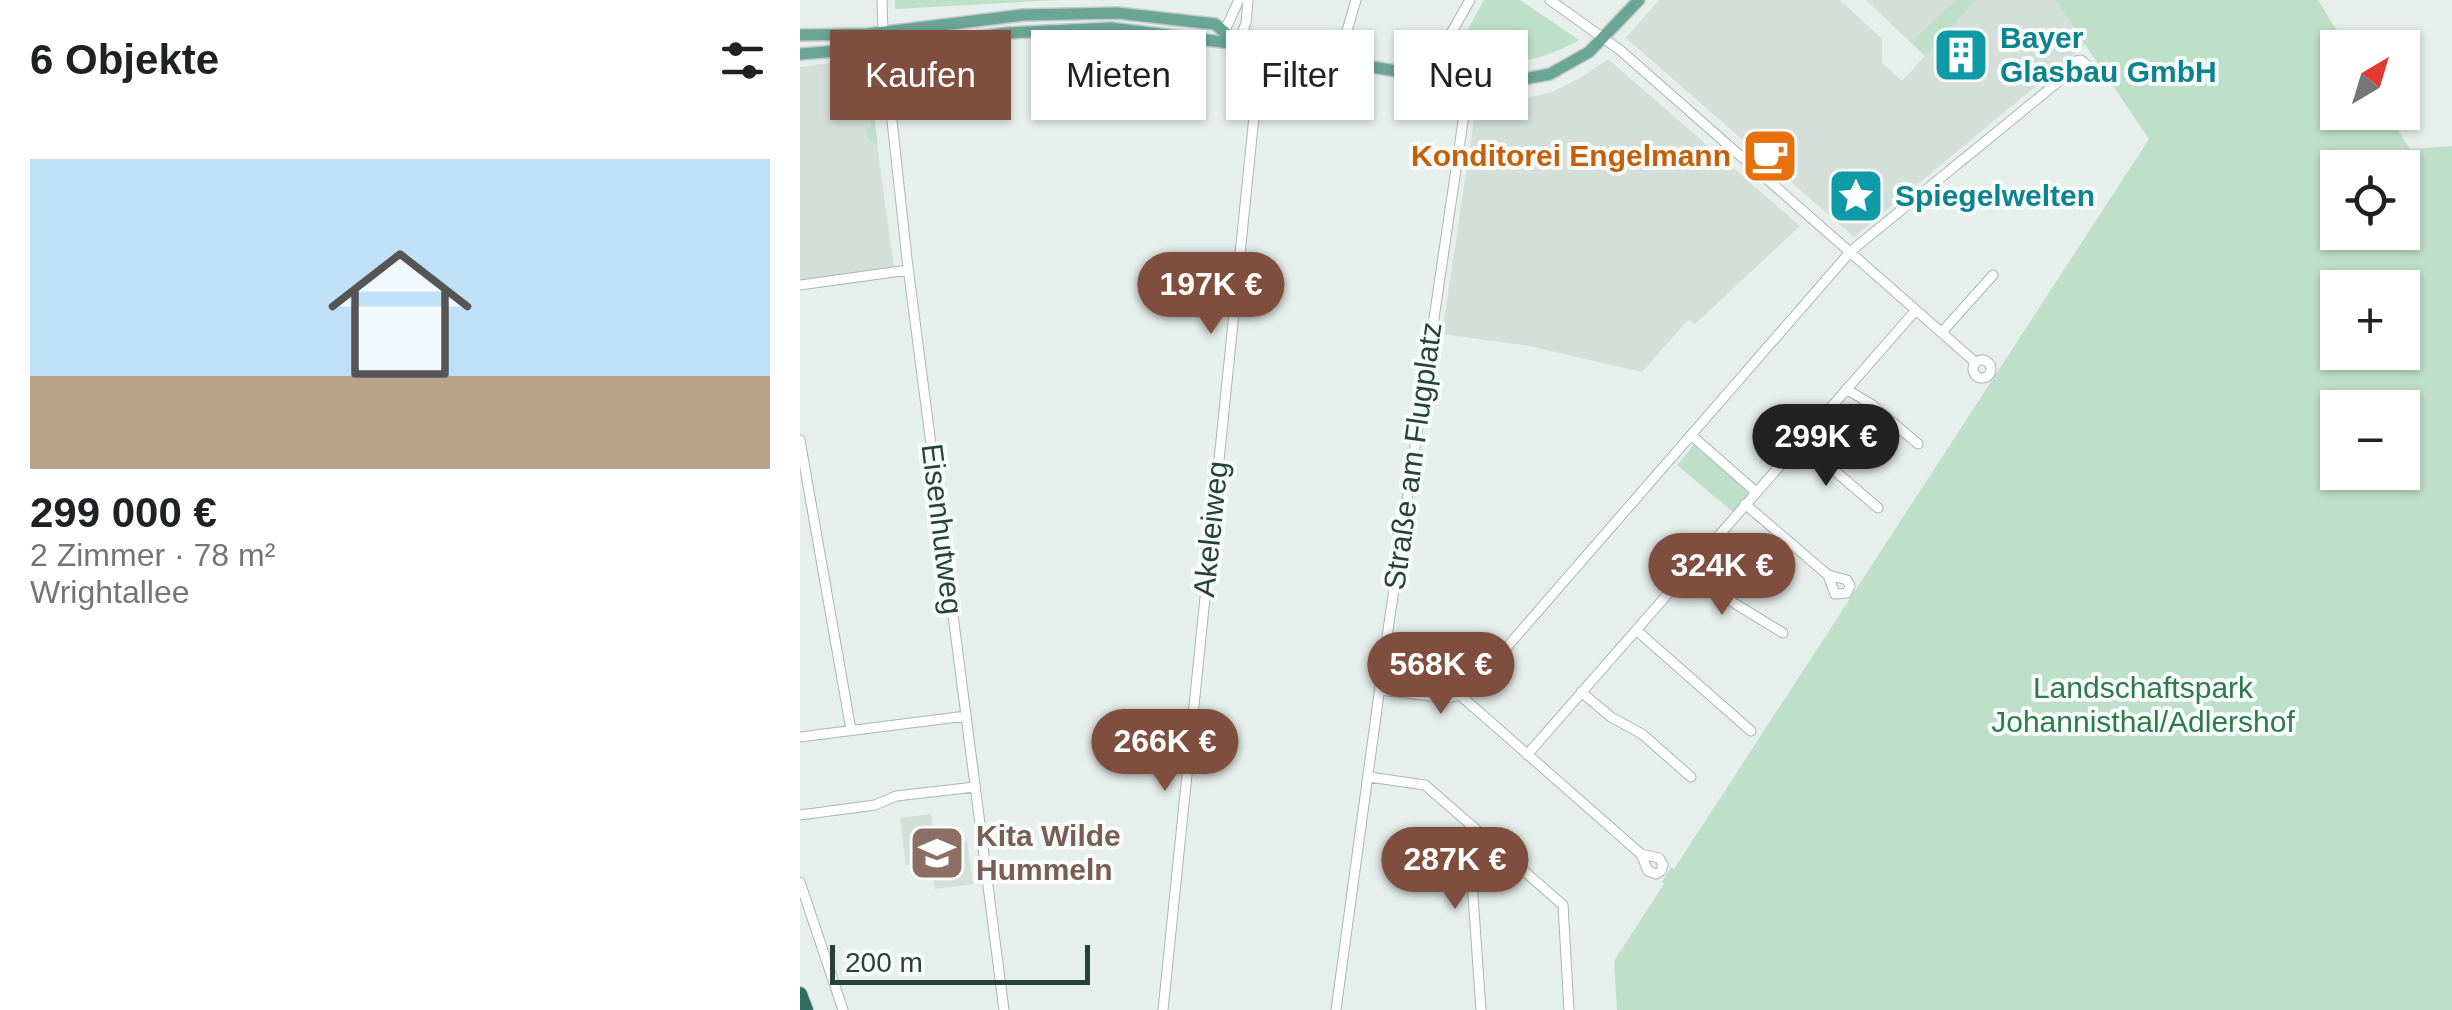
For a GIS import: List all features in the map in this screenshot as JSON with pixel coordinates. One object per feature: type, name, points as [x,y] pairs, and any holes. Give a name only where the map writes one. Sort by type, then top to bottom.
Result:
[{"type":"highway","points":[[800,994],[806,1010]]},
{"type":"main road","points":[[1528,79],[1550,74],[1589,52],[1606,39],[1639,0]]},
{"type":"main road","points":[[891,30],[1076,12],[1124,13],[1215,24],[1224,32]]},
{"type":"main road","points":[[1011,32],[1104,28],[1226,42]]},
{"type":"main road","points":[[800,35],[830,34]]},
{"type":"main road","points":[[800,54],[830,52]]},
{"type":"street","points":[[882,0],[884,30]]},
{"type":"street","points":[[1224,32],[1239,0]]},
{"type":"street","points":[[1243,30],[1248,0]]},
{"type":"street","points":[[1347,30],[1356,0]]},
{"type":"street","points":[[1452,30],[1470,0]]},
{"type":"street","points":[[1550,0],[1606,39],[1976,362]]},
{"type":"street","points":[[1380,690],[1448,698],[1461,696],[1473,687],[1851,252],[2069,73]]},
{"type":"street","name":"Eisenhutweg","points":[[892,120],[1004,1010]]},
{"type":"street","name":"Akeleiweg","points":[[1164,1010],[1254,120]]},
{"type":"street","name":"Straße am Flugplatz","points":[[1336,1010],[1463,120]]},
{"type":"street","points":[[800,285],[908,270]]},
{"type":"street","points":[[1942,332],[1993,275]]},
{"type":"street","points":[[1528,756],[1916,310]]},
{"type":"street","points":[[1846,389],[1871,404],[1918,444]]},
{"type":"street","points":[[1691,436],[1756,492]]},
{"type":"street","points":[[800,440],[851,730]]},
{"type":"street","points":[[1800,441],[1878,508]]},
{"type":"street","points":[[1745,504],[1828,576]]},
{"type":"street","points":[[1690,568],[1721,595],[1783,633]]},
{"type":"street","points":[[1636,630],[1751,731]]},
{"type":"street","points":[[1581,692],[1610,717],[1642,734],[1691,777]]},
{"type":"street","points":[[1461,696],[1641,854]]},
{"type":"street","points":[[800,737],[966,716]]},
{"type":"street","points":[[1369,777],[1425,785],[1563,904],[1570,1010]]},
{"type":"street","points":[[800,815],[876,805],[896,796],[975,787]]},
{"type":"street","points":[[1477,830],[1469,838],[1481,1010]]},
{"type":"street","points":[[800,882],[843,1010]]},
{"type":"shaded area","points":[[1659,0],[1840,0],[1882,39],[1882,63],[1902,81],[1925,56],[1866,0],[2055,0],[2085,45],[1854,237],[1626,38]]},
{"type":"shaded area","points":[[1608,59],[1800,226],[1695,324],[1688,320],[1642,372],[1529,346],[1442,334],[1474,120],[1528,120],[1528,98],[1552,92]]},
{"type":"shaded area","points":[[830,63],[830,120],[874,120],[894,268],[800,280],[800,67]]},
{"type":"shaded area","name":"Kita Wilde Hummeln","points":[[931,814],[935,845],[967,841],[973,884],[935,889],[931,862],[906,865],[900,818]]},
{"type":"green space","points":[[895,0],[1059,0],[895,9]]},
{"type":"green space","points":[[1484,0],[1520,0],[1579,40],[1528,60],[1528,30],[1467,30]]},
{"type":"green space","points":[[1956,0],[1976,0],[1925,56],[1911,42]]},
{"type":"green space","name":"Landschaftspark Johannisthal/Adlershof","points":[[2055,0],[2318,0],[2337,30],[2320,30],[2320,130],[2398,130],[2410,149],[2452,146],[2452,1010],[1617,1010],[1614,961],[1671,867],[1674,869],[2149,139]]},
{"type":"green space","points":[[869,120],[875,120],[878,146],[868,138],[866,129],[872,127]]},
{"type":"green space","points":[[1694,445],[1750,493],[1734,513],[1677,465]]},
{"type":"place","name":"Bayer Glasbau GmbH","points":[[1961,55]]},
{"type":"place","name":"Konditorei Engelmann","points":[[1770,156]]},
{"type":"place","name":"Spiegelwelten","points":[[1856,196]]},
{"type":"place","name":"Kita Wilde Hummeln","points":[[937,853]]}]
